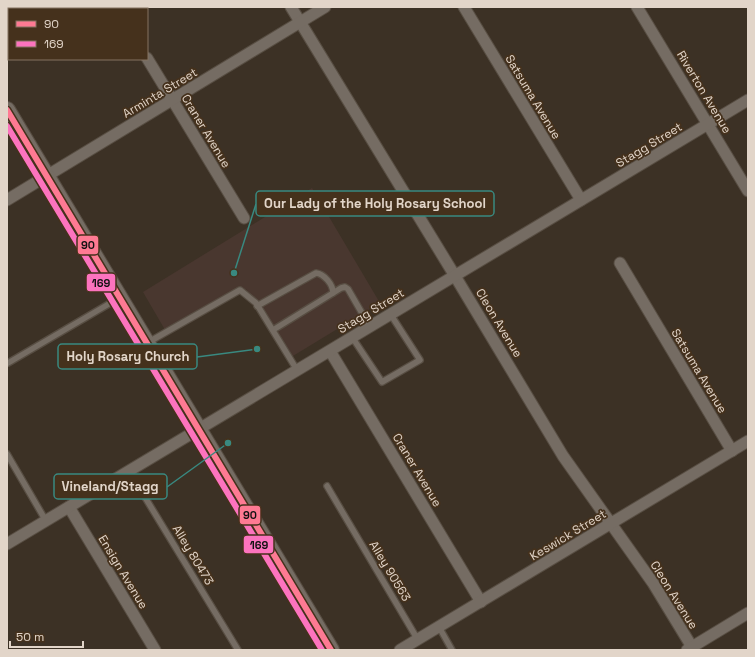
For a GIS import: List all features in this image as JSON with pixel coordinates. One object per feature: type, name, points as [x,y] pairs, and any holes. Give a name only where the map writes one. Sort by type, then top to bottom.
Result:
[{"type":"main road","points":[[9,119],[47,176],[331,650]]},
{"type":"street","name":"Cleon Avenue","points":[[291,7],[563,456],[653,583],[689,648]]},
{"type":"street","name":"Arminta Street","points":[[7,200],[325,7]]},
{"type":"street","name":"Satsuma Avenue","points":[[464,7],[581,200]]},
{"type":"street","name":"Riverton Avenue","points":[[638,7],[748,191]]},
{"type":"street","name":"Craner Avenue","points":[[148,60],[244,218]]},
{"type":"street","name":"Stagg Street","points":[[7,544],[748,100]]},
{"type":"street","name":"Satsuma Avenue","points":[[620,263],[732,451]]},
{"type":"street","name":"Craner Avenue","points":[[330,351],[481,602]]},
{"type":"street","name":"Keswick Street","points":[[400,650],[748,441]]},
{"type":"street","name":"Ensign Avenue","points":[[69,507],[156,650]]},
{"type":"street","points":[[689,648],[748,613]]},
{"type":"lane","points":[[257,306],[316,273],[324,276],[333,289],[333,293]]},
{"type":"lane","points":[[273,330],[345,287],[348,289],[370,327]]},
{"type":"lane","points":[[147,343],[240,290],[257,306],[298,370]]},
{"type":"lane","points":[[8,363],[119,298]]},
{"type":"lane","points":[[352,337],[382,382],[420,360],[391,315]]},
{"type":"lane","points":[[7,454],[46,520]]},
{"type":"lane","name":"Alley 80473","points":[[129,471],[238,650]]},
{"type":"lane","name":"Alley 90563","points":[[327,486],[418,640]]},
{"type":"lane","points":[[438,627],[452,650]]},
{"type":"shaded area","points":[[312,188],[380,303],[288,359],[246,289],[168,335],[143,292]]},
{"type":"transit line","name":"90","points":[[7,110],[331,650]]},
{"type":"transit line","name":"169","points":[[7,126],[322,650]]},
{"type":"place","name":"Our Lady of the Holy Rosary School","points":[[234,273]]},
{"type":"place","name":"Holy Rosary Church","points":[[257,349]]},
{"type":"place","name":"Vineland/Stagg","points":[[228,443]]}]
